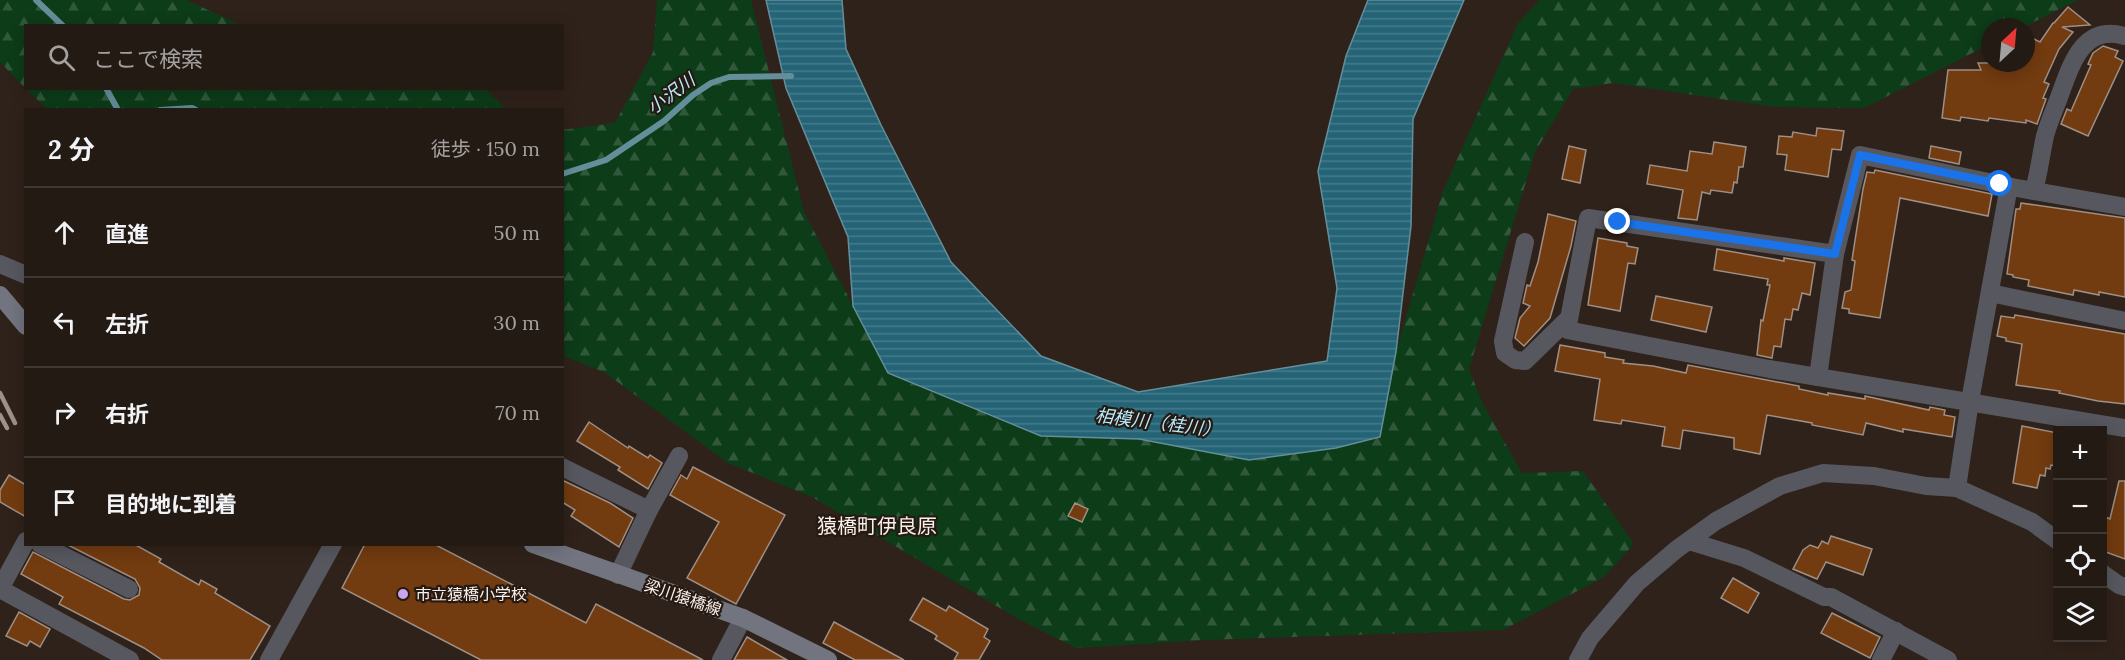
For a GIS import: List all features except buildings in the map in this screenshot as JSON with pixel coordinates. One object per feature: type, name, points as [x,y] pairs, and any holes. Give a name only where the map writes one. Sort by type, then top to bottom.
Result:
[{"type":"main road","points":[[0,295],[24,324]]},
{"type":"main road","name":"梁川猿橋線","points":[[538,546],[743,618],[828,660]]},
{"type":"street","points":[[2034,190],[2046,134],[2074,58],[2084,45],[2104,33],[2125,36]]},
{"type":"street","points":[[1818,377],[1835,254],[1860,155],[2125,207]]},
{"type":"street","points":[[1957,488],[1970,401],[2009,186]]},
{"type":"street","points":[[1835,254],[1588,218],[1567,330],[1769,369],[2125,428]]},
{"type":"street","points":[[1525,242],[1503,341],[1505,353],[1515,360],[1525,361],[1569,318]]},
{"type":"street","points":[[0,264],[24,274]]},
{"type":"street","points":[[1990,293],[2125,321]]},
{"type":"street","points":[[618,575],[649,510],[679,456]]},
{"type":"street","points":[[564,468],[649,510]]},
{"type":"street","points":[[1578,660],[1590,638],[1637,583],[1689,541],[1716,521],[1780,486],[1823,473],[1874,476],[1926,486],[1957,488],[2032,522],[2053,537]]},
{"type":"street","points":[[1689,541],[1743,558],[1824,597],[1831,597],[1948,660]]},
{"type":"street","points":[[24,545],[0,589],[130,660]]},
{"type":"street","points":[[44,546],[129,589]]},
{"type":"street","points":[[270,660],[332,546]]},
{"type":"street","points":[[2107,576],[2119,585],[2125,586]]},
{"type":"street","points":[[721,660],[743,618]]},
{"type":"street","points":[[1881,660],[1896,631]]},
{"type":"green space","points":[[0,0],[186,0],[239,24],[24,24],[24,87],[0,62]]},
{"type":"green space","points":[[657,0],[751,0],[804,212],[888,373],[1041,436],[1139,439],[1249,460],[1336,448],[1380,437],[1396,352],[1443,191],[1518,23],[1540,0],[2078,0],[2035,22],[2035,18],[1981,18],[1981,49],[1864,108],[1775,107],[1613,83],[1573,89],[1535,152],[1469,369],[1482,402],[1522,473],[1583,471],[1634,544],[1604,577],[1503,630],[1204,640],[1076,648],[1020,620],[812,497],[728,463],[604,372],[564,356],[564,130],[615,123],[653,52]]},
{"type":"green space","points":[[27,90],[487,90],[505,108],[46,108]]},
{"type":"water","name":"相模川（桂川）","points":[[766,0],[842,0],[846,49],[881,125],[951,262],[1041,356],[1138,392],[1327,361],[1337,288],[1318,171],[1346,56],[1368,0],[1464,0],[1413,119],[1411,226],[1396,352],[1380,437],[1336,448],[1249,460],[1139,439],[1041,436],[888,373],[853,306],[848,237],[786,88]]},
{"type":"waterway","name":"小沢川","points":[[36,0],[61,24]]},
{"type":"waterway","name":"小沢川","points":[[564,173],[606,160],[664,121],[693,95],[711,83],[729,77],[791,76]]},
{"type":"waterway","name":"小沢川","points":[[107,90],[117,108]]},
{"type":"railway","points":[[0,393],[15,423]]},
{"type":"railway","points":[[0,415],[7,428]]},
{"type":"place","name":"市立猿橋小学校","points":[[403,594]]},
{"type":"district","name":"猿橋町伊良原","points":[[877,526]]},
{"type":"route","points":[[1618,222],[1835,254],[1852,178],[1860,155],[2000,184]]}]
